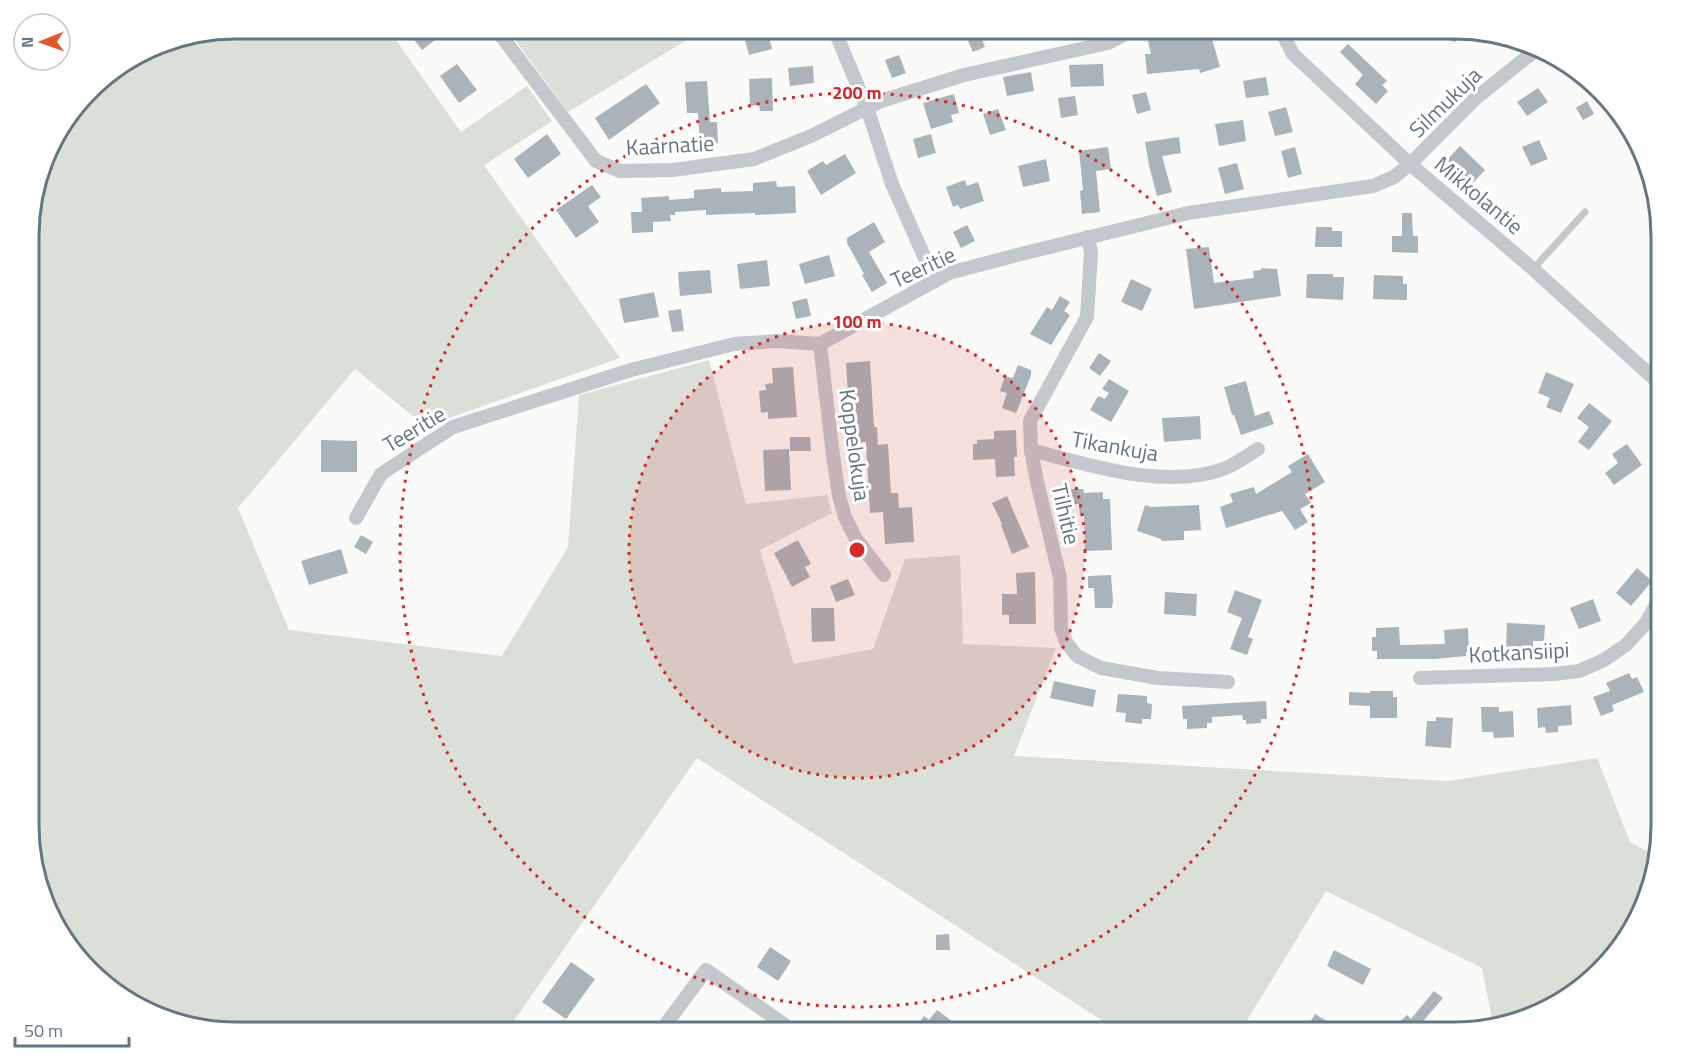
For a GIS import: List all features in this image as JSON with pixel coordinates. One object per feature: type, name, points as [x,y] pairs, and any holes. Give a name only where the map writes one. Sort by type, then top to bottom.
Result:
[{"type":"street","name":"Kaarnatie","points":[[504,39],[596,161],[620,171],[673,170],[754,159],[811,136],[887,99],[964,75],[1108,43],[1116,39]]},
{"type":"street","points":[[839,39],[867,108],[892,184],[935,280]]},
{"type":"street","name":"Mikkolantie","points":[[1286,39],[1293,54],[1410,164],[1533,269],[1651,376]]},
{"type":"street","name":"Silmukuja","points":[[1410,164],[1476,98],[1530,54]]},
{"type":"street","name":"Teeritie","points":[[356,518],[381,474],[453,427],[631,370],[734,344],[777,341],[820,344],[949,273],[1188,213],[1373,186],[1394,177],[1410,164]]},
{"type":"street","name":"Tilhitie","points":[[1088,237],[1090,253],[1087,317],[1030,421],[1031,450],[1060,578],[1061,628],[1066,642],[1077,656],[1101,668],[1158,678],[1228,682]]},
{"type":"street","name":"Koppelokuja","points":[[820,344],[839,496],[845,517],[856,538],[884,575]]},
{"type":"street","name":"Tikankuja","points":[[1031,450],[1095,467],[1149,477],[1190,476],[1226,468],[1258,449]]},
{"type":"street","name":"Kotkansiipi","points":[[1420,678],[1554,674],[1579,671],[1604,660],[1626,645],[1651,614]]},
{"type":"street","points":[[667,1022],[706,970],[781,1022]]},
{"type":"lane","points":[[1533,269],[1585,212]]},
{"type":"shaded area","points":[[236,39],[395,39],[461,132],[527,86],[552,121],[484,165],[620,358],[449,418],[430,430],[355,369],[238,508],[289,630],[502,656],[568,547],[579,395],[709,360],[746,504],[827,495],[832,513],[760,550],[794,664],[873,649],[905,559],[960,555],[963,644],[1056,648],[1014,756],[1448,781],[1597,758],[1630,842],[1649,852],[1641,889],[1631,912],[1618,935],[1602,955],[1574,981],[1553,996],[1505,1015],[1492,1018],[1482,968],[1326,891],[1246,1022],[1105,1022],[697,758],[513,1022],[236,1022],[197,1018],[172,1012],[126,989],[97,964],[80,945],[72,935],[54,901],[41,851],[39,825],[39,236],[41,210],[49,172],[54,160],[72,126],[106,88],[137,65],[172,49],[197,43]]},
{"type":"shaded area","points":[[514,39],[688,39],[568,112]]},
{"type":"building","points":[[414,39],[436,39],[422,50]]},
{"type":"building","points":[[745,39],[770,39],[772,49],[749,55]]},
{"type":"building","points":[[967,39],[982,39],[985,47],[973,52]]},
{"type":"building","points":[[1148,39],[1212,39],[1220,67],[1200,73],[1199,69],[1147,74],[1145,54],[1151,54]]},
{"type":"building","points":[[1348,44],[1387,81],[1382,85],[1388,91],[1376,104],[1355,84],[1363,75],[1340,52]]},
{"type":"building","points":[[899,55],[906,73],[892,78],[885,60]]},
{"type":"building","points":[[457,64],[477,90],[459,103],[440,76]]},
{"type":"building","points":[[1103,64],[1104,86],[1071,87],[1069,65]]},
{"type":"building","points":[[813,66],[814,83],[790,86],[788,68]]},
{"type":"building","points":[[1031,72],[1034,91],[1007,96],[1003,77]]},
{"type":"building","points":[[1266,77],[1269,95],[1246,98],[1243,81]]},
{"type":"building","points":[[772,78],[773,111],[760,111],[759,105],[750,106],[749,79]]},
{"type":"building","points":[[707,81],[710,122],[717,122],[718,143],[700,145],[698,113],[687,113],[685,82]]},
{"type":"building","points":[[646,84],[660,103],[609,140],[595,118]]},
{"type":"building","points":[[1538,88],[1548,102],[1527,116],[1517,102]]},
{"type":"building","points":[[1146,92],[1151,110],[1137,114],[1132,95]]},
{"type":"building","points":[[954,94],[959,113],[951,115],[953,122],[931,129],[923,103]]},
{"type":"building","points":[[1075,96],[1078,115],[1061,118],[1058,98]]},
{"type":"building","points":[[1587,101],[1594,114],[1583,120],[1576,108]]},
{"type":"building","points":[[1286,107],[1293,132],[1275,136],[1268,112]]},
{"type":"building","points":[[998,109],[1006,130],[990,135],[983,114]]},
{"type":"building","points":[[1243,120],[1246,141],[1219,146],[1215,124]]},
{"type":"building","points":[[547,134],[561,154],[528,178],[514,159]]},
{"type":"building","points":[[931,134],[936,153],[918,158],[913,139]]},
{"type":"building","points":[[1179,137],[1181,153],[1162,156],[1172,192],[1157,196],[1145,142]]},
{"type":"building","points":[[1539,140],[1548,159],[1531,166],[1522,147]]},
{"type":"building","points":[[1460,146],[1485,170],[1472,184],[1447,160]]},
{"type":"building","points":[[1108,147],[1111,169],[1096,171],[1100,212],[1082,214],[1080,191],[1083,190],[1079,151]]},
{"type":"building","points":[[1295,147],[1302,174],[1288,178],[1281,151]]},
{"type":"building","points":[[845,154],[856,173],[821,195],[807,171],[823,161],[826,165]]},
{"type":"building","points":[[1046,159],[1050,181],[1023,187],[1018,166]]},
{"type":"building","points":[[1237,163],[1244,189],[1225,194],[1218,168]]},
{"type":"building","points":[[965,180],[967,186],[978,182],[984,201],[960,209],[958,205],[953,207],[946,187]]},
{"type":"building","points":[[776,181],[777,187],[795,186],[796,213],[706,215],[706,210],[675,212],[675,215],[670,215],[671,221],[653,222],[653,232],[632,233],[631,212],[642,212],[641,198],[669,196],[669,200],[694,198],[694,190],[721,188],[721,192],[753,191],[753,183]]},
{"type":"building","points":[[592,185],[601,197],[588,206],[599,222],[576,238],[556,210]]},
{"type":"building","points":[[1402,213],[1412,213],[1413,236],[1418,236],[1418,253],[1392,252],[1392,236],[1402,236]]},
{"type":"building","points":[[874,222],[885,242],[869,252],[887,283],[872,292],[847,243],[847,238]]},
{"type":"building","points":[[967,225],[975,241],[961,248],[953,232]]},
{"type":"building","points":[[1316,227],[1332,227],[1332,231],[1342,231],[1342,247],[1315,247]]},
{"type":"building","points":[[1209,247],[1214,283],[1254,278],[1253,271],[1261,270],[1261,268],[1277,269],[1281,296],[1194,309],[1186,249]]},
{"type":"building","points":[[829,255],[835,276],[805,284],[799,264]]},
{"type":"building","points":[[767,260],[770,286],[740,289],[737,264]]},
{"type":"building","points":[[710,270],[712,293],[680,296],[678,272]]},
{"type":"building","points":[[1307,274],[1333,274],[1333,277],[1344,277],[1343,300],[1306,298]]},
{"type":"building","points":[[1374,275],[1403,276],[1403,284],[1407,284],[1407,300],[1373,299]]},
{"type":"building","points":[[1131,279],[1152,289],[1142,311],[1121,302]]},
{"type":"building","points":[[654,292],[659,317],[624,323],[619,299]]},
{"type":"building","points":[[1060,296],[1070,302],[1064,311],[1070,315],[1051,345],[1030,334],[1047,307],[1052,310]]},
{"type":"building","points":[[807,298],[811,316],[796,319],[792,302]]},
{"type":"building","points":[[681,309],[684,331],[672,332],[668,311]]},
{"type":"building","points":[[1099,353],[1111,361],[1100,376],[1089,368]]},
{"type":"building","points":[[870,361],[874,427],[877,427],[878,445],[888,444],[891,493],[898,493],[899,508],[912,507],[914,542],[885,544],[883,512],[870,513],[866,442],[849,443],[846,363]]},
{"type":"building","points":[[1018,365],[1031,370],[1031,375],[1016,413],[1002,408],[1007,393],[1000,391],[1005,376],[1013,378]]},
{"type":"building","points":[[793,367],[797,417],[768,419],[768,412],[761,413],[759,391],[766,390],[765,384],[773,383],[772,368]]},
{"type":"building","points":[[1546,372],[1574,384],[1561,413],[1546,407],[1550,398],[1538,393]]},
{"type":"building","points":[[1109,379],[1129,391],[1111,422],[1090,410],[1098,396],[1105,399],[1109,393],[1102,389]]},
{"type":"building","points":[[1246,381],[1255,416],[1269,411],[1274,424],[1241,435],[1234,415],[1232,415],[1224,387]]},
{"type":"building","points":[[1589,403],[1612,421],[1589,450],[1578,442],[1589,427],[1577,418]]},
{"type":"building","points":[[1200,416],[1201,439],[1164,442],[1162,418]]},
{"type":"building","points":[[1016,430],[1015,476],[996,477],[995,459],[973,460],[973,444],[977,444],[977,440],[994,439],[994,431]]},
{"type":"building","points":[[790,437],[810,437],[811,451],[790,451]]},
{"type":"building","points":[[321,440],[357,441],[357,472],[321,472]]},
{"type":"building","points":[[1627,444],[1642,465],[1614,485],[1605,473],[1618,463],[1612,454]]},
{"type":"building","points":[[789,449],[791,490],[765,491],[763,450]]},
{"type":"building","points":[[1308,454],[1325,482],[1305,494],[1311,503],[1300,509],[1308,522],[1295,530],[1282,511],[1226,528],[1220,507],[1233,502],[1230,494],[1254,487],[1256,494],[1292,472],[1288,466]]},
{"type":"building","points":[[1070,489],[1083,489],[1084,493],[1103,492],[1103,499],[1110,499],[1112,550],[1085,551],[1084,515],[1080,516],[1079,504],[1071,504]]},
{"type":"building","points":[[1007,496],[1029,547],[1012,554],[992,503]]},
{"type":"building","points":[[1145,505],[1151,507],[1199,505],[1201,530],[1184,531],[1184,540],[1161,541],[1161,539],[1137,531]]},
{"type":"building","points":[[361,535],[373,542],[366,554],[354,547]]},
{"type":"building","points":[[798,540],[811,564],[805,567],[810,577],[792,587],[774,553]]},
{"type":"building","points":[[341,549],[348,573],[309,585],[301,561]]},
{"type":"building","points":[[1637,568],[1651,580],[1631,606],[1616,593]]},
{"type":"building","points":[[1035,572],[1036,624],[1009,624],[1009,615],[1002,615],[1002,594],[1017,594],[1016,573]]},
{"type":"building","points":[[1111,575],[1112,608],[1095,608],[1094,588],[1088,588],[1088,576]]},
{"type":"building","points":[[848,579],[855,595],[836,602],[830,586]]},
{"type":"building","points":[[1235,590],[1262,600],[1248,637],[1253,639],[1247,655],[1230,649],[1242,618],[1227,612]]},
{"type":"building","points":[[1165,592],[1197,594],[1196,616],[1164,614]]},
{"type":"building","points":[[1593,599],[1601,621],[1579,629],[1570,608]]},
{"type":"building","points":[[811,608],[834,608],[835,641],[812,642]]},
{"type":"building","points":[[1507,623],[1545,625],[1544,641],[1533,641],[1533,653],[1506,652]]},
{"type":"building","points":[[1399,627],[1400,645],[1445,644],[1444,630],[1468,628],[1469,652],[1466,652],[1466,656],[1435,659],[1377,659],[1377,651],[1372,651],[1372,637],[1376,637],[1376,628]]},
{"type":"building","points":[[1629,673],[1632,679],[1637,677],[1644,692],[1612,705],[1614,711],[1601,716],[1593,697],[1610,691],[1606,683]]},
{"type":"building","points":[[1054,681],[1096,690],[1093,707],[1050,698]]},
{"type":"building","points":[[1370,691],[1393,691],[1393,697],[1397,697],[1397,718],[1370,718],[1370,706],[1349,705],[1349,692],[1370,693]]},
{"type":"building","points":[[1118,694],[1147,696],[1147,703],[1152,704],[1151,719],[1142,719],[1142,724],[1125,722],[1126,713],[1116,712]]},
{"type":"building","points":[[1266,701],[1267,719],[1261,719],[1261,723],[1246,724],[1242,715],[1212,717],[1212,723],[1207,723],[1207,728],[1187,729],[1187,719],[1183,719],[1182,706]]},
{"type":"building","points":[[1571,705],[1572,725],[1558,726],[1558,732],[1546,733],[1545,727],[1538,728],[1537,708]]},
{"type":"building","points":[[1481,707],[1499,707],[1499,712],[1513,711],[1514,737],[1494,738],[1493,732],[1482,732]]},
{"type":"building","points":[[1436,717],[1453,718],[1451,748],[1425,746],[1427,721],[1436,721]]},
{"type":"building","points":[[949,934],[950,950],[936,950],[936,935]]},
{"type":"building","points":[[770,947],[791,961],[778,981],[757,967]]},
{"type":"building","points":[[1334,950],[1371,969],[1363,985],[1327,966]]},
{"type":"building","points":[[571,962],[595,979],[566,1019],[542,1002]]},
{"type":"building","points":[[1434,991],[1443,998],[1422,1022],[1400,1022],[1407,1015],[1411,1019]]},
{"type":"building","points":[[937,1010],[953,1022],[920,1022],[924,1016],[929,1020]]},
{"type":"building","points":[[1315,1014],[1328,1022],[1310,1022]]}]
